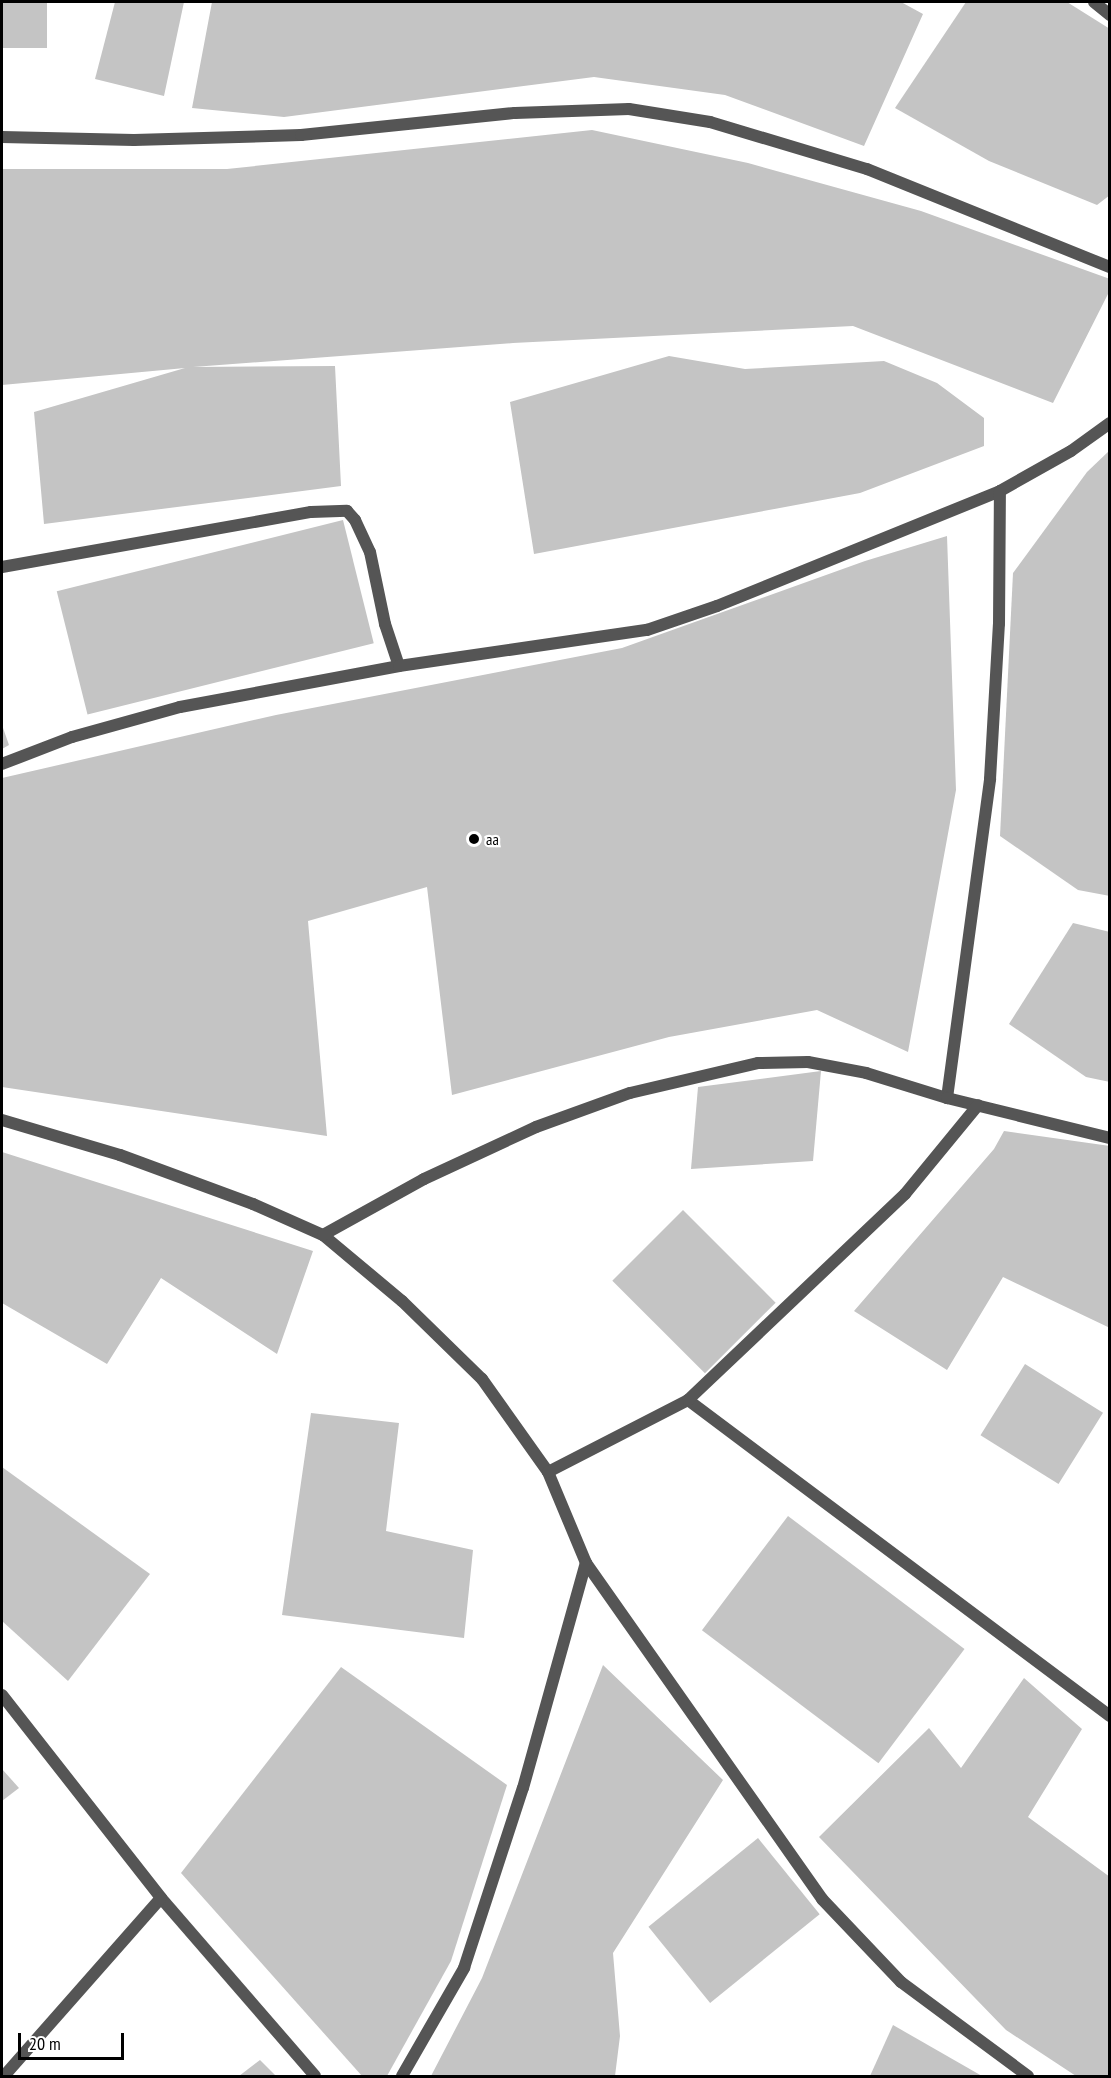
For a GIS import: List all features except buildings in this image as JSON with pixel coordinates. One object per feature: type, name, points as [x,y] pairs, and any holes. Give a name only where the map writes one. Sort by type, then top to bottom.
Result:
[{"type":"street","points":[[1094,2],[1110,15]]},
{"type":"street","points":[[2,137],[134,140],[301,135],[515,113],[628,109],[710,122],[867,169],[1110,267]]},
{"type":"street","points":[[2,764],[72,737],[180,707],[399,666],[647,630],[717,606],[1000,491],[1071,451],[1110,423]]},
{"type":"street","points":[[947,1098],[990,779],[999,624],[1000,491]]},
{"type":"street","points":[[2,567],[311,512],[347,511],[355,520],[370,552],[385,624],[399,666]]},
{"type":"street","points":[[323,1235],[424,1179],[536,1126],[630,1094],[758,1063],[808,1062],[831,1066],[947,1098],[1110,1138]]},
{"type":"street","points":[[548,1472],[688,1400],[905,1194],[978,1105]]},
{"type":"street","points":[[2,1120],[120,1155],[253,1204],[323,1235],[402,1301],[482,1379],[548,1472],[586,1563],[822,1899],[900,1982],[1028,2076]]},
{"type":"street","points":[[688,1400],[1110,1716]]},
{"type":"street","points":[[402,2076],[464,1968],[523,1788],[586,1563]]},
{"type":"street","points":[[2,1695],[161,1898],[315,2076]]},
{"type":"street","points":[[3,2076],[161,1898]]},
{"type":"place","name":"aa","points":[[474,839]]}]
